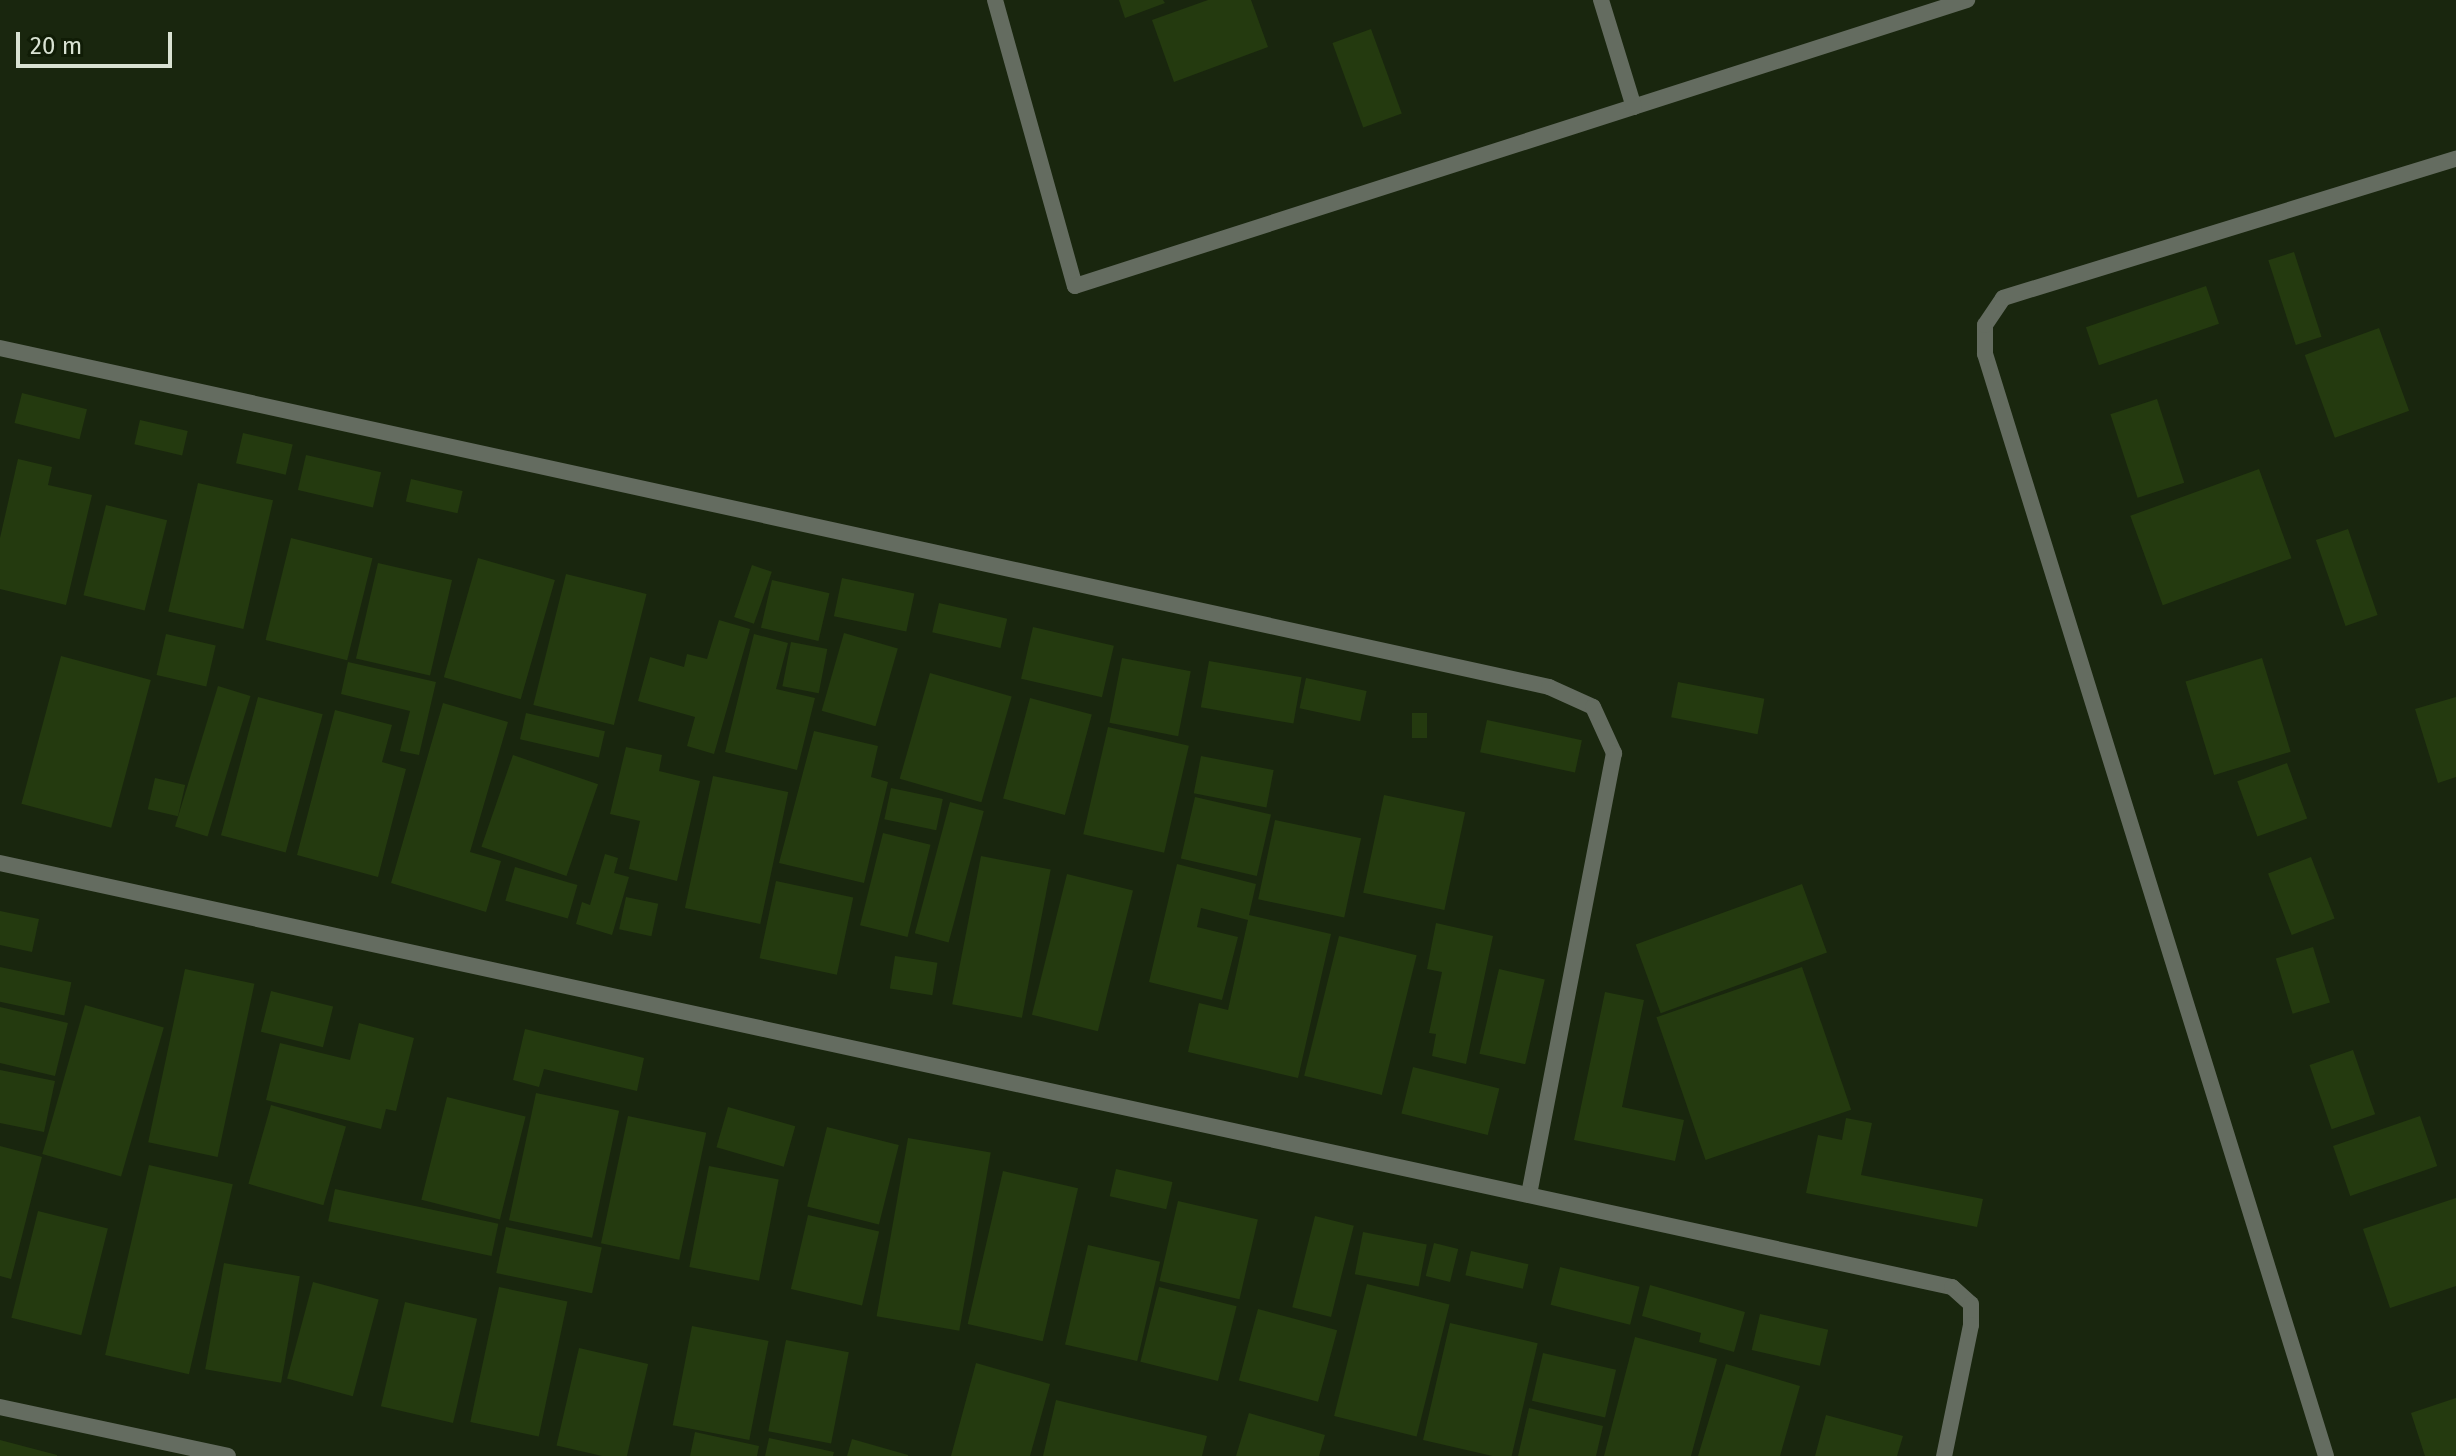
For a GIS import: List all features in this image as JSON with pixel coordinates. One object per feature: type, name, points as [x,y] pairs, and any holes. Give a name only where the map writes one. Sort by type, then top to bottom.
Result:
[{"type":"street","points":[[995,0],[1075,286],[1967,0]]},
{"type":"street","points":[[1601,0],[1634,107]]},
{"type":"street","points":[[2326,1456],[1985,354],[1985,325],[2003,298],[2456,159]]},
{"type":"street","points":[[0,348],[1549,687],[1593,707],[1614,753],[1529,1195]]},
{"type":"street","points":[[0,863],[1952,1287],[1971,1304],[1971,1325],[1944,1456]]},
{"type":"street","points":[[0,1407],[228,1456]]},
{"type":"building","points":[[1119,0],[1163,0],[1165,3],[1125,18]]},
{"type":"building","points":[[1208,0],[1251,0],[1268,47],[1174,82],[1152,20]]},
{"type":"building","points":[[1371,29],[1402,114],[1363,128],[1332,43]]},
{"type":"building","points":[[2294,252],[2322,337],[2296,345],[2268,260]]},
{"type":"building","points":[[2206,286],[2219,324],[2099,365],[2086,327]]},
{"type":"building","points":[[2379,328],[2409,411],[2335,438],[2305,355]]},
{"type":"building","points":[[22,393],[87,409],[80,439],[15,423]]},
{"type":"building","points":[[2157,399],[2184,483],[2138,498],[2110,414]]},
{"type":"building","points":[[140,420],[188,431],[182,455],[134,444]]},
{"type":"building","points":[[243,433],[293,444],[286,475],[236,463]]},
{"type":"building","points":[[306,455],[381,472],[373,507],[298,490]]},
{"type":"building","points":[[18,459],[52,467],[48,485],[92,495],[66,605],[0,589],[0,538]]},
{"type":"building","points":[[2259,469],[2291,558],[2163,605],[2130,516]]},
{"type":"building","points":[[411,479],[463,491],[457,513],[406,501]]},
{"type":"building","points":[[198,483],[273,500],[243,629],[168,612]]},
{"type":"building","points":[[106,505],[167,520],[145,610],[84,595]]},
{"type":"building","points":[[2348,529],[2378,615],[2345,626],[2316,540]]},
{"type":"building","points":[[291,538],[373,558],[347,660],[266,640]]},
{"type":"building","points":[[478,558],[555,580],[521,699],[444,677]]},
{"type":"building","points":[[378,563],[452,580],[430,676],[356,658]]},
{"type":"building","points":[[752,565],[772,572],[754,624],[734,617]]},
{"type":"building","points":[[566,574],[647,594],[614,725],[533,705]]},
{"type":"building","points":[[842,578],[914,593],[906,632],[834,616]]},
{"type":"building","points":[[772,580],[829,593],[818,641],[761,628]]},
{"type":"building","points":[[939,603],[1007,619],[1000,648],[932,632]]},
{"type":"building","points":[[719,620],[750,629],[714,754],[687,746],[695,717],[638,701],[650,657],[684,667],[687,654],[707,659]]},
{"type":"building","points":[[1033,627],[1114,646],[1102,697],[1021,679]]},
{"type":"building","points":[[844,633],[898,648],[876,726],[822,711]]},
{"type":"building","points":[[166,634],[216,645],[206,686],[157,675]]},
{"type":"building","points":[[754,634],[788,643],[776,689],[815,698],[797,770],[725,752]]},
{"type":"building","points":[[791,642],[827,649],[819,693],[782,686]]},
{"type":"building","points":[[61,656],[151,680],[111,828],[21,804]]},
{"type":"building","points":[[1122,658],[1191,671],[1178,736],[1109,723]]},
{"type":"building","points":[[2262,658],[2291,752],[2214,775],[2185,681]]},
{"type":"building","points":[[1209,661],[1302,677],[1293,724],[1201,707]]},
{"type":"building","points":[[348,662],[436,682],[419,755],[400,751],[410,711],[341,694]]},
{"type":"building","points":[[930,673],[1012,696],[981,802],[900,779]]},
{"type":"building","points":[[1306,678],[1367,691],[1360,721],[1300,708]]},
{"type":"building","points":[[1678,682],[1764,699],[1758,734],[1671,717]]},
{"type":"building","points":[[218,686],[251,696],[208,837],[175,827]]},
{"type":"building","points":[[258,697],[323,714],[286,852],[221,835]]},
{"type":"building","points":[[2456,697],[2456,777],[2438,783],[2415,709]]},
{"type":"building","points":[[1030,698],[1092,715],[1065,815],[1003,798]]},
{"type":"building","points":[[443,703],[508,722],[470,852],[501,861],[486,912],[391,883]]},
{"type":"building","points":[[335,710],[392,725],[382,762],[406,769],[378,877],[297,855]]},
{"type":"building","points":[[526,713],[605,731],[599,758],[520,739]]},
{"type":"building","points":[[1412,713],[1427,713],[1427,738],[1412,738]]},
{"type":"building","points":[[1487,720],[1582,740],[1575,772],[1480,752]]},
{"type":"building","points":[[1108,727],[1189,746],[1164,853],[1083,834]]},
{"type":"building","points":[[814,731],[878,746],[871,777],[888,782],[864,883],[779,863]]},
{"type":"building","points":[[626,747],[662,755],[659,771],[700,781],[677,881],[629,869],[640,821],[610,814]]},
{"type":"building","points":[[513,755],[598,784],[567,876],[481,847]]},
{"type":"building","points":[[1201,756],[1274,770],[1266,807],[1194,793]]},
{"type":"building","points":[[2287,763],[2307,818],[2257,837],[2237,781]]},
{"type":"building","points":[[713,776],[788,792],[760,924],[685,908]]},
{"type":"building","points":[[155,778],[185,785],[178,816],[148,809]]},
{"type":"building","points":[[891,788],[943,799],[936,830],[884,819]]},
{"type":"building","points":[[1384,795],[1465,812],[1444,910],[1363,893]]},
{"type":"building","points":[[1195,797],[1271,815],[1257,876],[1181,858]]},
{"type":"building","points":[[950,802],[984,811],[949,942],[915,933]]},
{"type":"building","points":[[1275,820],[1361,838],[1344,918],[1258,899]]},
{"type":"building","points":[[883,833],[931,845],[908,937],[860,925]]},
{"type":"building","points":[[605,854],[618,858],[614,873],[629,877],[612,935],[576,924],[582,902],[590,905]]},
{"type":"building","points":[[981,856],[1051,870],[1022,1018],[952,1004]]},
{"type":"building","points":[[2311,857],[2335,919],[2292,935],[2268,873]]},
{"type":"building","points":[[1177,864],[1256,884],[1249,915],[1331,934],[1298,1078],[1188,1052],[1199,1003],[1228,1010],[1248,920],[1201,908],[1197,927],[1238,937],[1222,1000],[1149,982]]},
{"type":"building","points":[[515,867],[577,885],[568,919],[505,901]]},
{"type":"building","points":[[1067,874],[1133,890],[1098,1031],[1032,1015]]},
{"type":"building","points":[[776,881],[853,897],[837,975],[760,958]]},
{"type":"building","points":[[1802,884],[1827,953],[1661,1013],[1636,945]]},
{"type":"building","points":[[626,897],[658,904],[651,936],[619,929]]},
{"type":"building","points":[[0,911],[39,919],[32,952],[0,945]]},
{"type":"building","points":[[1436,923],[1493,936],[1466,1064],[1432,1056],[1436,1034],[1429,1033],[1442,972],[1427,969]]},
{"type":"building","points":[[1339,936],[1417,955],[1382,1095],[1304,1076]]},
{"type":"building","points":[[2313,947],[2330,1002],[2293,1014],[2276,958]]},
{"type":"building","points":[[895,956],[937,963],[932,995],[890,989]]},
{"type":"building","points":[[0,967],[71,982],[64,1015],[0,1002]]},
{"type":"building","points":[[1802,967],[1851,1110],[1706,1160],[1656,1017]]},
{"type":"building","points":[[185,969],[254,984],[218,1157],[148,1142]]},
{"type":"building","points":[[1499,969],[1545,980],[1525,1064],[1479,1054]]},
{"type":"building","points":[[271,991],[333,1006],[323,1047],[261,1032]]},
{"type":"building","points":[[1605,992],[1644,1000],[1622,1107],[1684,1120],[1675,1161],[1574,1140]]},
{"type":"building","points":[[85,1005],[164,1028],[121,1177],[42,1154]]},
{"type":"building","points":[[0,1007],[68,1023],[55,1076],[0,1063]]},
{"type":"building","points":[[359,1023],[414,1038],[396,1111],[386,1109],[381,1129],[266,1100],[280,1043],[350,1060]]},
{"type":"building","points":[[525,1029],[644,1058],[637,1091],[544,1069],[539,1087],[513,1080]]},
{"type":"building","points":[[2353,1050],[2375,1114],[2332,1129],[2310,1065]]},
{"type":"building","points":[[1413,1067],[1499,1089],[1488,1135],[1401,1114]]},
{"type":"building","points":[[0,1070],[55,1081],[44,1132],[0,1123]]},
{"type":"building","points":[[536,1093],[619,1111],[592,1238],[509,1220]]},
{"type":"building","points":[[447,1097],[526,1117],[500,1219],[421,1200]]},
{"type":"building","points":[[271,1105],[346,1126],[323,1205],[248,1184]]},
{"type":"building","points":[[728,1107],[795,1126],[784,1167],[716,1147]]},
{"type":"building","points":[[628,1116],[706,1133],[679,1260],[601,1243]]},
{"type":"building","points":[[2420,1116],[2437,1166],[2350,1196],[2333,1146]]},
{"type":"building","points":[[1846,1118],[1872,1123],[1861,1175],[1983,1199],[1977,1227],[1806,1193],[1818,1135],[1842,1140]]},
{"type":"building","points":[[827,1127],[899,1145],[879,1224],[807,1207]]},
{"type":"building","points":[[908,1138],[991,1153],[959,1331],[877,1316]]},
{"type":"building","points":[[0,1146],[42,1157],[11,1279],[0,1276]]},
{"type":"building","points":[[149,1165],[233,1184],[189,1374],[105,1355]]},
{"type":"building","points":[[709,1166],[779,1180],[759,1281],[689,1267]]},
{"type":"building","points":[[1116,1169],[1173,1182],[1166,1209],[1110,1196]]},
{"type":"building","points":[[1003,1171],[1078,1188],[1043,1341],[968,1324]]},
{"type":"building","points":[[335,1189],[498,1224],[491,1256],[328,1221]]},
{"type":"building","points":[[2456,1198],[2456,1286],[2390,1308],[2363,1229]]},
{"type":"building","points":[[1178,1201],[1258,1219],[1239,1299],[1160,1281]]},
{"type":"building","points":[[38,1211],[108,1228],[81,1335],[11,1318]]},
{"type":"building","points":[[808,1215],[879,1231],[862,1305],[791,1289]]},
{"type":"building","points":[[1315,1216],[1354,1226],[1331,1317],[1292,1307]]},
{"type":"building","points":[[506,1227],[602,1247],[592,1293],[496,1273]]},
{"type":"building","points":[[1363,1232],[1427,1244],[1419,1287],[1355,1274]]},
{"type":"building","points":[[1434,1243],[1458,1249],[1450,1282],[1426,1276]]},
{"type":"building","points":[[1088,1245],[1160,1262],[1137,1361],[1065,1344]]},
{"type":"building","points":[[1471,1251],[1528,1264],[1523,1289],[1465,1275]]},
{"type":"building","points":[[224,1263],[300,1276],[281,1383],[205,1369]]},
{"type":"building","points":[[1560,1267],[1640,1287],[1630,1325],[1551,1305]]},
{"type":"building","points":[[313,1282],[379,1300],[353,1396],[287,1379]]},
{"type":"building","points":[[1367,1284],[1449,1305],[1417,1437],[1334,1416]]},
{"type":"building","points":[[1650,1285],[1745,1312],[1734,1352],[1699,1342],[1701,1333],[1642,1316]]},
{"type":"building","points":[[499,1287],[567,1302],[539,1437],[470,1422]]},
{"type":"building","points":[[1159,1287],[1237,1306],[1218,1381],[1140,1362]]},
{"type":"building","points":[[405,1302],[477,1319],[453,1423],[381,1406]]},
{"type":"building","points":[[1258,1309],[1337,1330],[1318,1402],[1239,1380]]},
{"type":"building","points":[[1760,1314],[1828,1330],[1820,1366],[1752,1350]]},
{"type":"building","points":[[1450,1323],[1538,1343],[1512,1456],[1493,1456],[1423,1440]]},
{"type":"building","points":[[692,1326],[769,1341],[749,1440],[673,1425]]},
{"type":"building","points":[[1635,1337],[1717,1359],[1691,1456],[1604,1456]]},
{"type":"building","points":[[786,1340],[849,1352],[831,1444],[768,1431]]},
{"type":"building","points":[[579,1348],[648,1364],[627,1456],[602,1456],[557,1445]]},
{"type":"building","points":[[1543,1353],[1616,1370],[1605,1418],[1532,1401]]},
{"type":"building","points":[[976,1363],[1050,1384],[1030,1456],[951,1456]]},
{"type":"building","points":[[1726,1364],[1800,1386],[1780,1456],[1698,1456]]},
{"type":"building","points":[[2456,1398],[2456,1456],[2425,1456],[2411,1413]]},
{"type":"building","points":[[1056,1400],[1207,1436],[1202,1456],[1043,1456]]},
{"type":"building","points":[[1529,1408],[1603,1426],[1596,1456],[1518,1456]]},
{"type":"building","points":[[1249,1413],[1325,1435],[1319,1456],[1236,1456]]},
{"type":"building","points":[[1826,1415],[1903,1436],[1897,1456],[1815,1456]]},
{"type":"building","points":[[695,1432],[759,1446],[757,1456],[690,1456]]},
{"type":"building","points":[[769,1438],[834,1452],[833,1456],[765,1456]]},
{"type":"building","points":[[852,1439],[908,1455],[908,1456],[847,1456]]},
{"type":"building","points":[[0,1440],[57,1455],[57,1456],[0,1456]]}]
